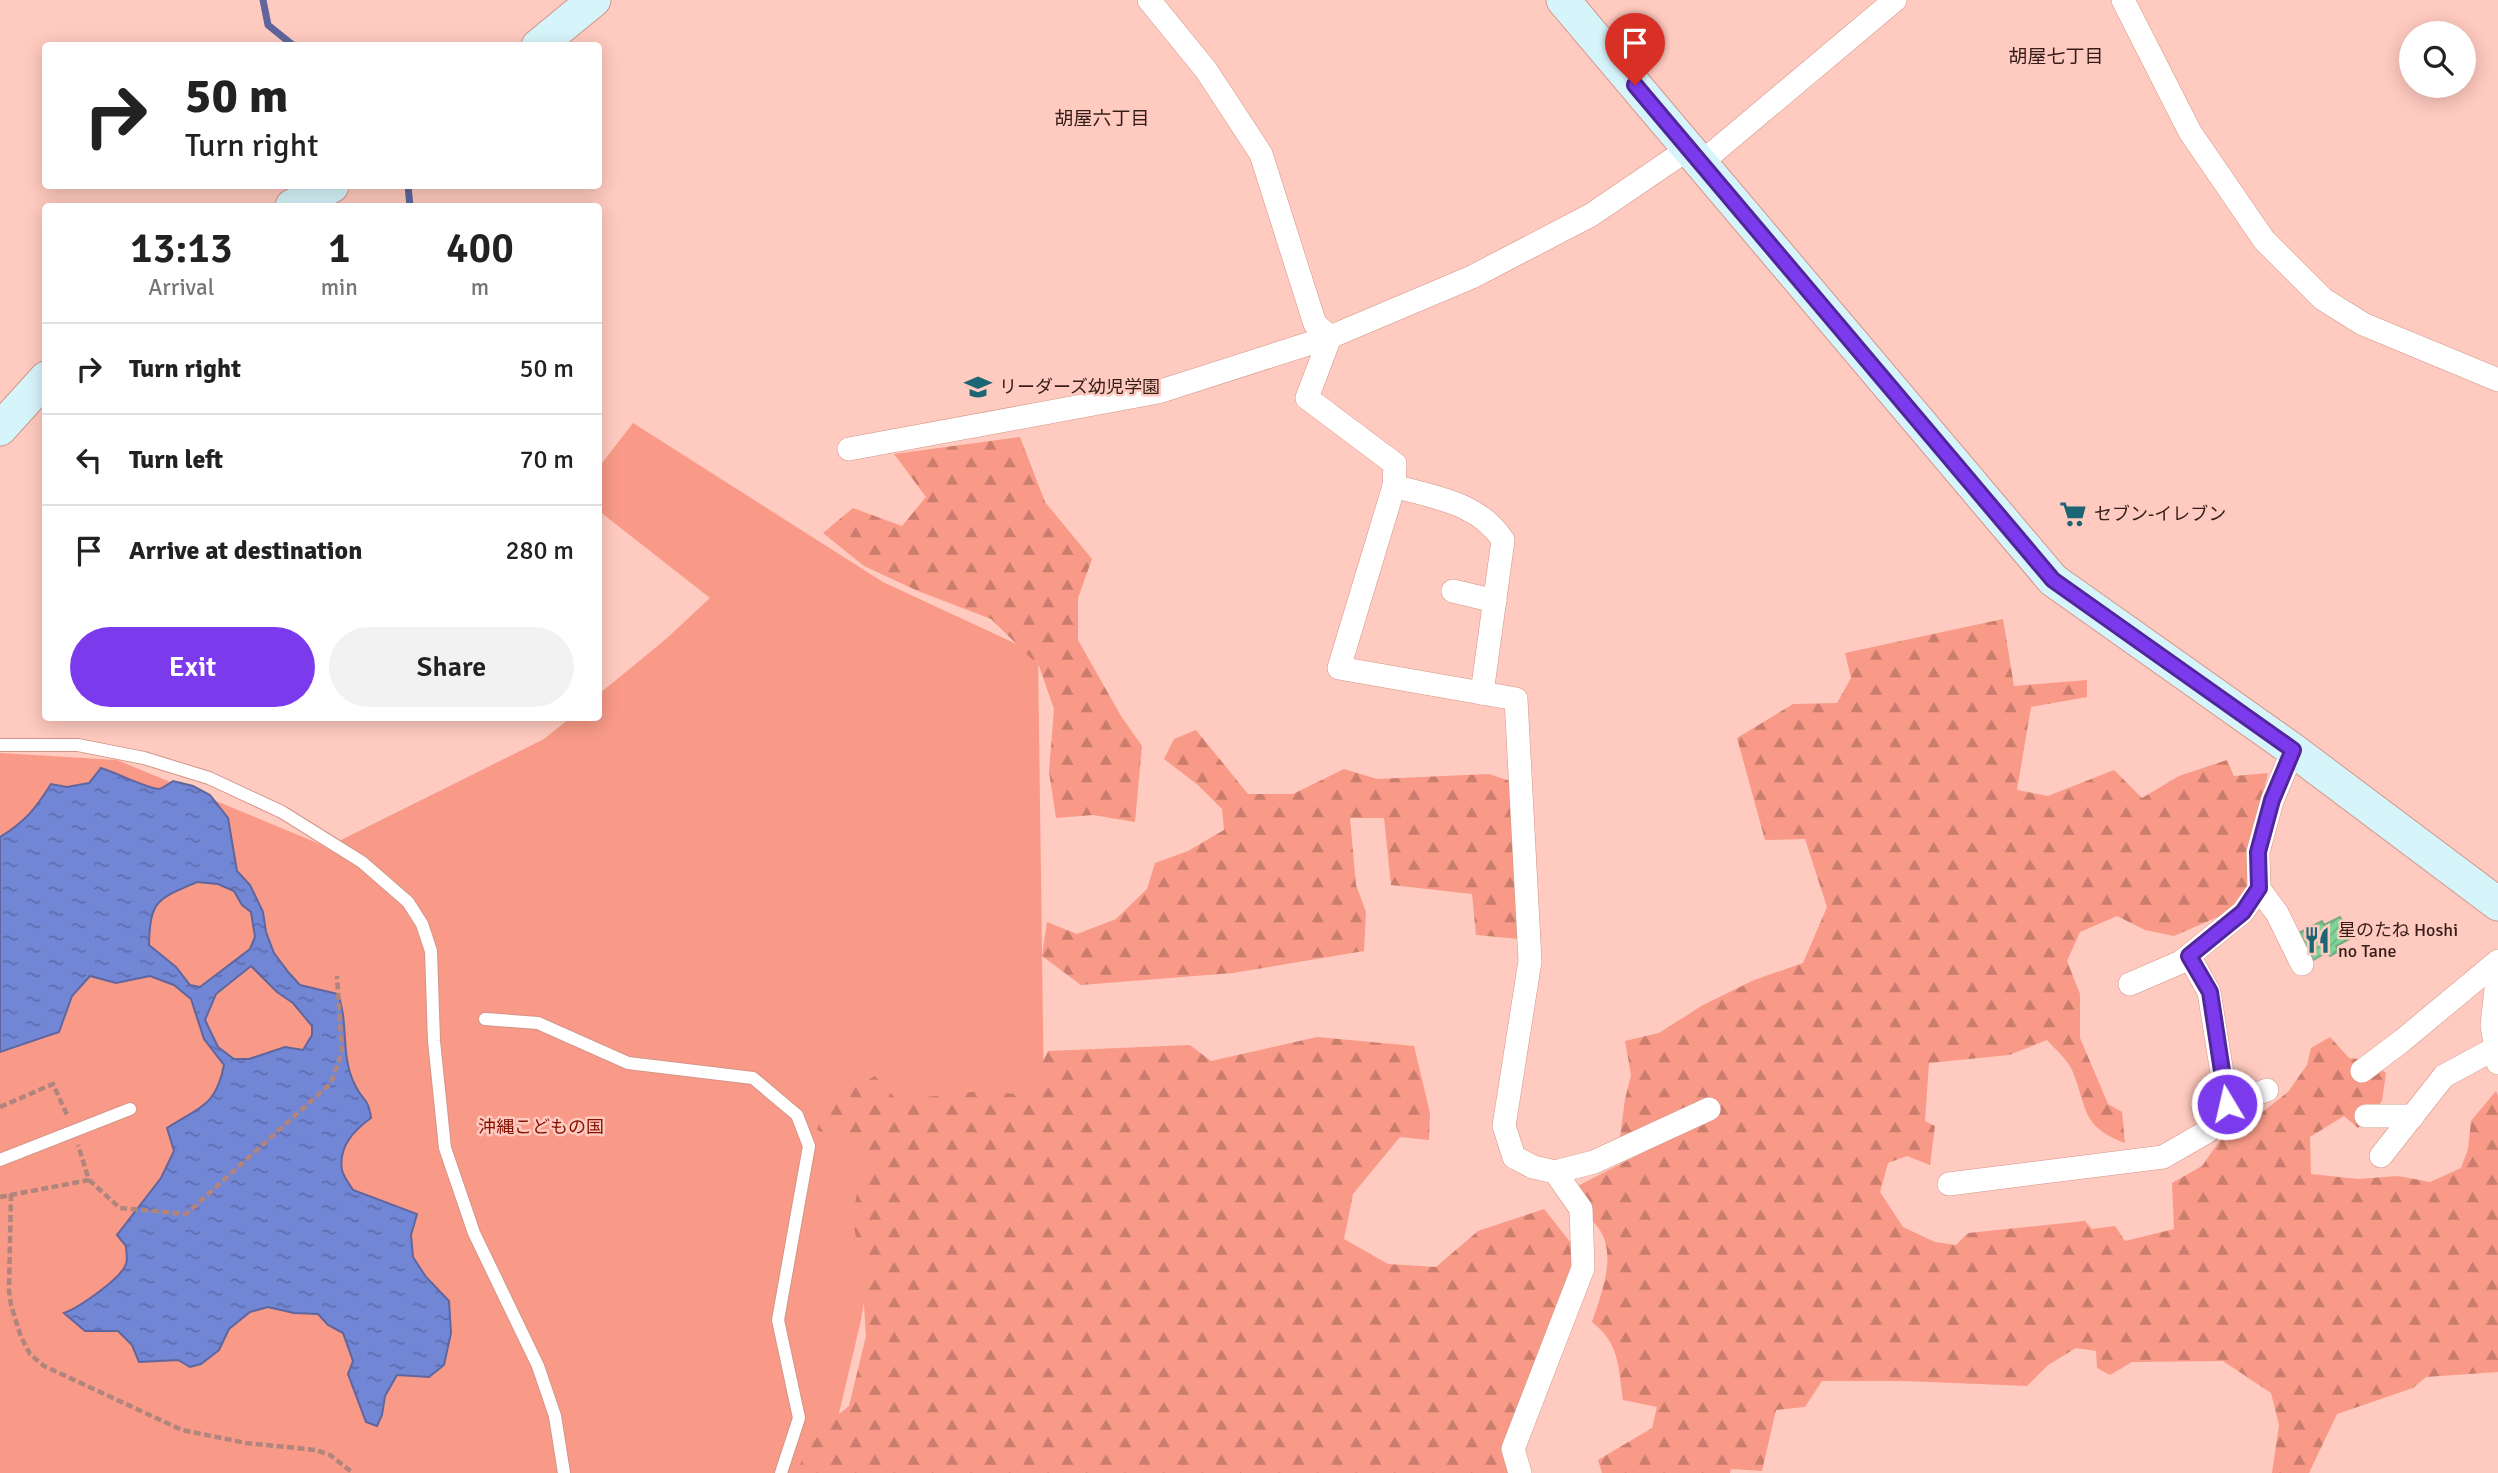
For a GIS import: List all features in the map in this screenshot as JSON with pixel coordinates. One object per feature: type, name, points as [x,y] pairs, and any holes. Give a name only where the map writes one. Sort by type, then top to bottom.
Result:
[{"type":"street","points":[[543,42],[594,0]]},
{"type":"street","points":[[1149,0],[1206,70],[1261,154],[1315,324],[1330,337]]},
{"type":"street","points":[[1563,0],[2053,580],[2293,750],[2498,904]]},
{"type":"street","points":[[849,449],[1158,392],[1330,337],[1472,277],[1591,215],[1695,155],[1895,0]]},
{"type":"street","points":[[2123,0],[2190,132],[2263,240],[2323,299],[2362,324],[2498,380]]},
{"type":"street","points":[[298,203],[326,189]]},
{"type":"street","points":[[1330,337],[1307,398],[1395,464],[1394,486],[1339,668],[1516,699],[1530,961],[1504,1126],[1514,1157],[1534,1167],[1555,1172],[1594,1162],[1709,1109]]},
{"type":"street","points":[[0,429],[42,382]]},
{"type":"street","points":[[1394,486],[1461,505],[1492,524],[1503,540],[1482,693]]},
{"type":"street","points":[[1453,591],[1495,601]]},
{"type":"street","points":[[2293,750],[2272,800],[2258,852],[2259,888],[2277,914],[2302,964]]},
{"type":"street","points":[[2130,984],[2181,962],[2243,912],[2259,888]]},
{"type":"street","points":[[2189,956],[2210,992],[2227,1104]]},
{"type":"street","points":[[2362,1071],[2498,961]]},
{"type":"street","points":[[2381,1156],[2444,1076],[2497,1055],[2492,1026],[2498,971]]},
{"type":"street","points":[[1949,1184],[2163,1157],[2208,1131],[2227,1104],[2267,1090]]},
{"type":"street","points":[[2367,1116],[2413,1116]]},
{"type":"street","points":[[1520,1473],[1513,1449],[1583,1268],[1581,1209],[1555,1172]]},
{"type":"lane","points":[[0,745],[78,745],[144,758],[209,778],[294,819],[362,862],[408,902],[422,923],[431,951],[434,1041],[445,1148],[474,1233],[538,1366],[555,1416],[564,1473]]},
{"type":"lane","points":[[485,1019],[538,1023],[628,1063],[753,1078],[797,1115],[809,1146],[778,1320],[799,1418],[781,1473]]},
{"type":"lane","points":[[0,1160],[130,1109]]},
{"type":"path","points":[[89,1180],[120,1208],[186,1214],[331,1083],[342,1052],[337,976]]},
{"type":"path","points":[[11,1194],[11,1306],[21,1337],[36,1361],[181,1430],[246,1443],[316,1450],[330,1455],[353,1473]]},
{"type":"green space","name":"沖縄こどもの国","points":[[633,423],[883,582],[1038,654],[1044,1102],[896,1112],[861,1320],[825,1473],[0,1473],[0,753],[117,760],[327,847],[544,739],[566,721],[602,721],[602,692],[666,639],[710,598],[602,513],[602,463]]},
{"type":"green space","points":[[1020,437],[1045,502],[1092,559],[1078,598],[1078,640],[1121,716],[1142,746],[1135,822],[1093,815],[1056,818],[1049,772],[1054,709],[1039,666],[991,619],[918,591],[864,566],[823,533],[853,508],[902,526],[926,497],[894,454]]},
{"type":"green space","points":[[2003,619],[2014,686],[2087,680],[2087,697],[2031,707],[2017,790],[2048,796],[2114,770],[2142,798],[2179,776],[2227,760],[2234,776],[2268,773],[2247,860],[2249,883],[2227,913],[2174,936],[2145,930],[2117,916],[2080,932],[2067,961],[2080,994],[2080,1038],[2108,1104],[2122,1112],[2125,1143],[2110,1137],[2093,1122],[2070,1066],[2047,1040],[2009,1055],[1929,1063],[1925,1121],[1935,1126],[1930,1165],[1907,1156],[1888,1163],[1880,1192],[1903,1227],[1935,1242],[1956,1245],[1968,1233],[2085,1221],[2092,1229],[2115,1226],[2125,1241],[2174,1229],[2172,1183],[2202,1166],[2223,1136],[2252,1120],[2288,1092],[2307,1065],[2311,1048],[2330,1037],[2349,1058],[2368,1060],[2386,1073],[2382,1101],[2358,1128],[2344,1116],[2310,1137],[2311,1174],[2358,1179],[2398,1176],[2430,1182],[2461,1168],[2468,1149],[2471,1121],[2496,1091],[2498,1372],[2426,1377],[2413,1388],[2337,1414],[2309,1473],[2272,1473],[2279,1425],[2271,1393],[2223,1361],[2132,1362],[2110,1375],[2097,1368],[2096,1351],[2076,1348],[2048,1365],[2027,1386],[1822,1381],[1805,1407],[1776,1410],[1762,1471],[1731,1469],[1730,1473],[1602,1473],[1598,1460],[1652,1428],[1657,1407],[1623,1400],[1613,1347],[1592,1322],[1606,1277],[1605,1242],[1593,1222],[1564,1193],[1720,1113],[1710,1101],[1620,1138],[1631,1075],[1625,1041],[1659,1033],[1703,1005],[1754,980],[1803,963],[1827,907],[1805,839],[1765,840],[1737,738],[1793,704],[1837,703],[1851,678],[1845,653]]},
{"type":"green space","points":[[1196,730],[1248,794],[1293,794],[1344,769],[1377,779],[1489,774],[1513,782],[1519,939],[1476,935],[1472,894],[1391,885],[1384,818],[1350,818],[1356,885],[1366,912],[1364,951],[1233,973],[1081,985],[1042,956],[1047,922],[1077,934],[1116,919],[1147,889],[1155,863],[1188,851],[1224,830],[1222,809],[1198,785],[1164,759],[1174,739]]},
{"type":"green space","points":[[1317,1037],[1414,1046],[1430,1113],[1429,1140],[1400,1137],[1353,1194],[1344,1239],[1388,1264],[1436,1267],[1478,1231],[1544,1209],[1586,1262],[1510,1473],[797,1473],[811,1437],[849,1406],[866,1336],[861,1260],[852,1218],[866,1150],[817,1130],[826,1100],[875,1076],[897,1100],[981,1091],[1027,1095],[1048,1051],[1190,1045],[1211,1061]]},
{"type":"water","points":[[101,768],[154,788],[159,789],[173,781],[193,786],[210,795],[228,818],[237,871],[250,885],[263,912],[266,932],[274,953],[300,985],[338,994],[350,1074],[368,1106],[371,1118],[353,1134],[345,1147],[341,1162],[343,1172],[353,1190],[417,1214],[411,1235],[413,1257],[426,1277],[449,1301],[451,1333],[444,1365],[429,1377],[397,1375],[385,1396],[377,1426],[366,1422],[348,1374],[353,1361],[343,1333],[328,1325],[318,1314],[294,1313],[268,1307],[250,1312],[229,1329],[219,1350],[201,1364],[190,1367],[178,1360],[139,1362],[132,1345],[118,1331],[85,1331],[64,1313],[98,1292],[122,1270],[127,1262],[126,1246],[117,1235],[161,1178],[174,1151],[167,1128],[211,1098],[221,1079],[224,1065],[204,1039],[191,999],[174,985],[150,976],[116,983],[90,976],[72,996],[59,1032],[0,1052],[0,837],[29,814],[51,784],[67,787],[89,783]],"holes":[[[197,882],[218,884],[234,891],[242,905],[251,912],[255,937],[250,949],[200,987],[190,985],[176,967],[149,945],[154,909],[165,897]],[[251,966],[277,992],[293,1003],[312,1026],[312,1035],[303,1050],[285,1047],[249,1059],[234,1059],[218,1047],[205,1020],[216,994]]]},
{"type":"building","points":[[2340,917],[2351,938],[2336,946],[2339,951],[2330,956],[2327,952],[2313,960],[2299,933],[2322,921],[2324,925]]},
{"type":"waterway","points":[[263,0],[268,25],[289,42]]},
{"type":"waterway","points":[[408,189],[410,203]]},
{"type":"place","name":"リーダーズ幼児学園","points":[[978,387]]},
{"type":"place","name":"セブン-イレブン","points":[[2073,514]]},
{"type":"place","name":"星のたね Hoshi no Tane","points":[[2317,940]]},
{"type":"district","name":"胡屋七丁目","points":[[2056,57]]},
{"type":"district","name":"胡屋六丁目","points":[[1102,119]]},
{"type":"route","points":[[1635,85],[2053,580],[2293,750],[2272,800],[2258,852],[2259,888],[2243,912],[2189,956],[2210,992],[2227,1104]]}]
